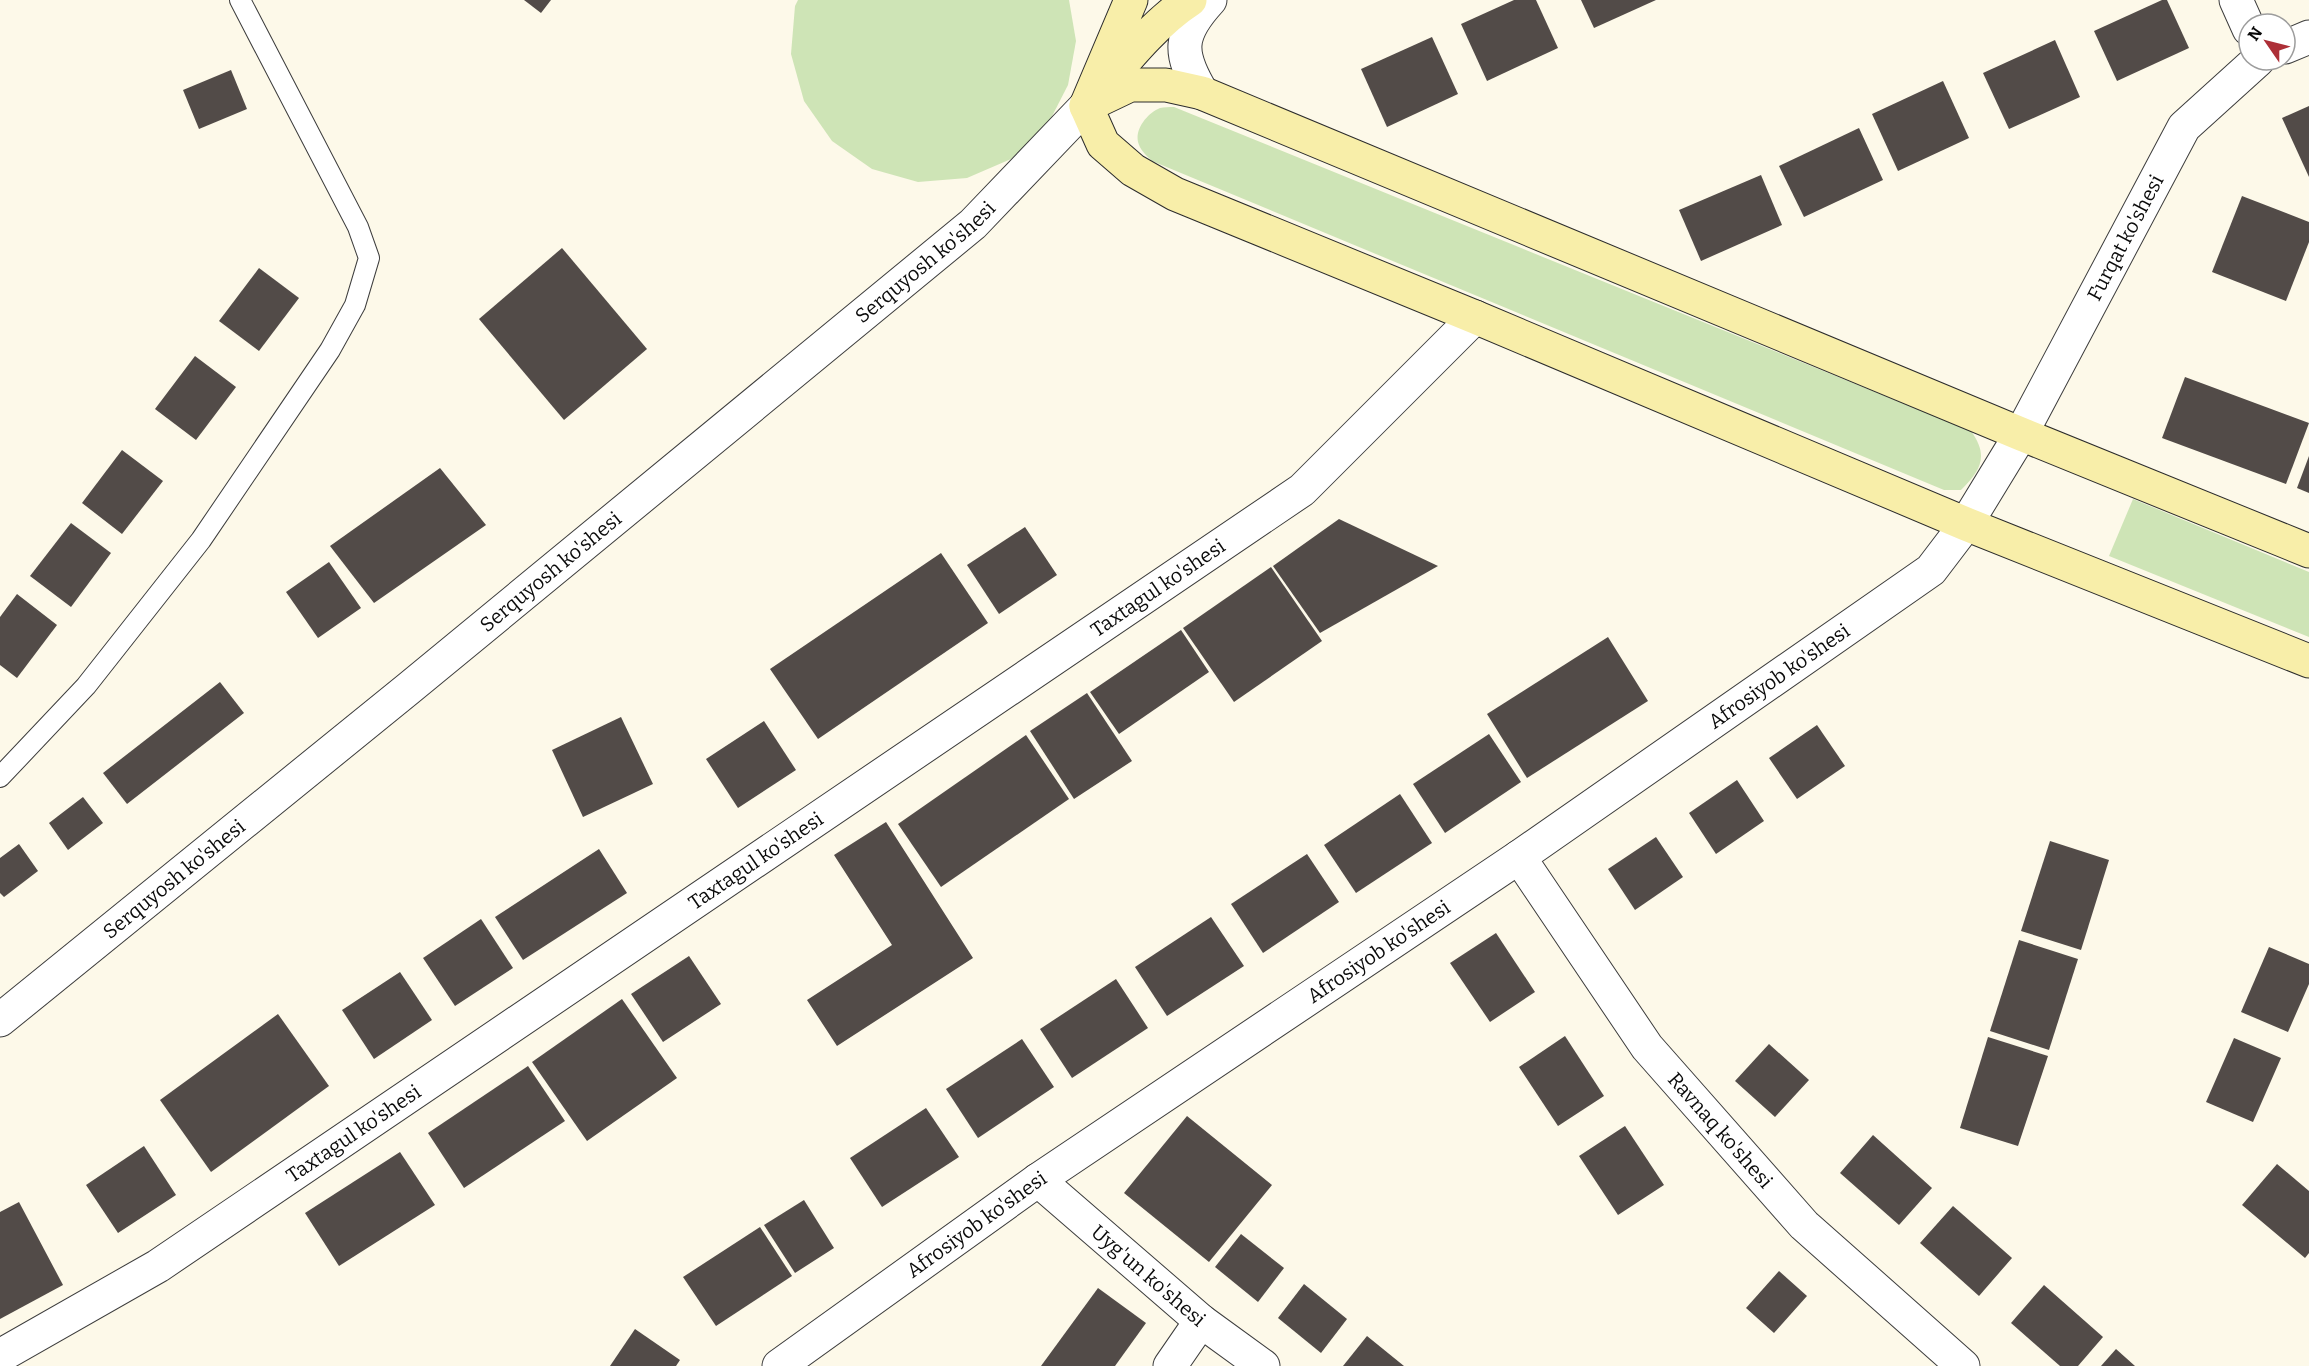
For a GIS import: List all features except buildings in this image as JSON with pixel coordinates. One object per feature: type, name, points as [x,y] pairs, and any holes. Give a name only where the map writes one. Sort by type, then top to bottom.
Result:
[{"type":"street","name":"Serquyosh ko'shesi","points":[[1086,106],[1131,0]]},
{"type":"street","name":"Serquyosh ko'shesi","points":[[0,1020],[408,689],[973,224],[1086,106],[1144,41],[1177,9],[1190,0]]},
{"type":"street","points":[[1202,93],[1188,69],[1185,38],[1196,15],[1210,0]]},
{"type":"street","name":"Furqat ko'shesi","points":[[1966,524],[2021,434],[2184,127],[2245,72]]},
{"type":"street","points":[[2309,551],[2021,434],[1202,93],[1166,85],[1130,85],[1086,106],[1103,144],[1133,170],[1175,194],[1475,317],[1966,524],[2309,661]]},
{"type":"street","name":"Taxtagul ko'shesi","points":[[0,1356],[158,1266],[1302,490],[1475,317]]},
{"type":"street","name":"Afrosiyob ko'shesi","points":[[779,1366],[1038,1180],[1520,857],[1931,570],[1966,524]]},
{"type":"street","name":"Ravnaq ko'shesi","points":[[1520,857],[1647,1047],[1804,1225],[1964,1366]]},
{"type":"street","name":"Uyg'un ko'shesi","points":[[1038,1180],[1201,1321],[1263,1366]]},
{"type":"street","points":[[1170,1366],[1201,1321]]},
{"type":"lane","points":[[0,777],[86,686],[201,540],[330,350],[355,305],[369,258],[358,227],[240,0]]},
{"type":"green space","points":[[798,0],[1069,0],[1076,41],[1068,85],[1047,126],[1011,159],[967,178],[918,182],[872,169],[832,141],[804,101],[791,54],[795,6]]},
{"type":"green space","points":[[1174,107],[1971,431],[1980,448],[1978,469],[1961,490],[1944,490],[1152,161],[1139,145],[1140,126],[1155,110]]},
{"type":"green space","points":[[2133,499],[2309,572],[2309,637],[2109,556]]}]
